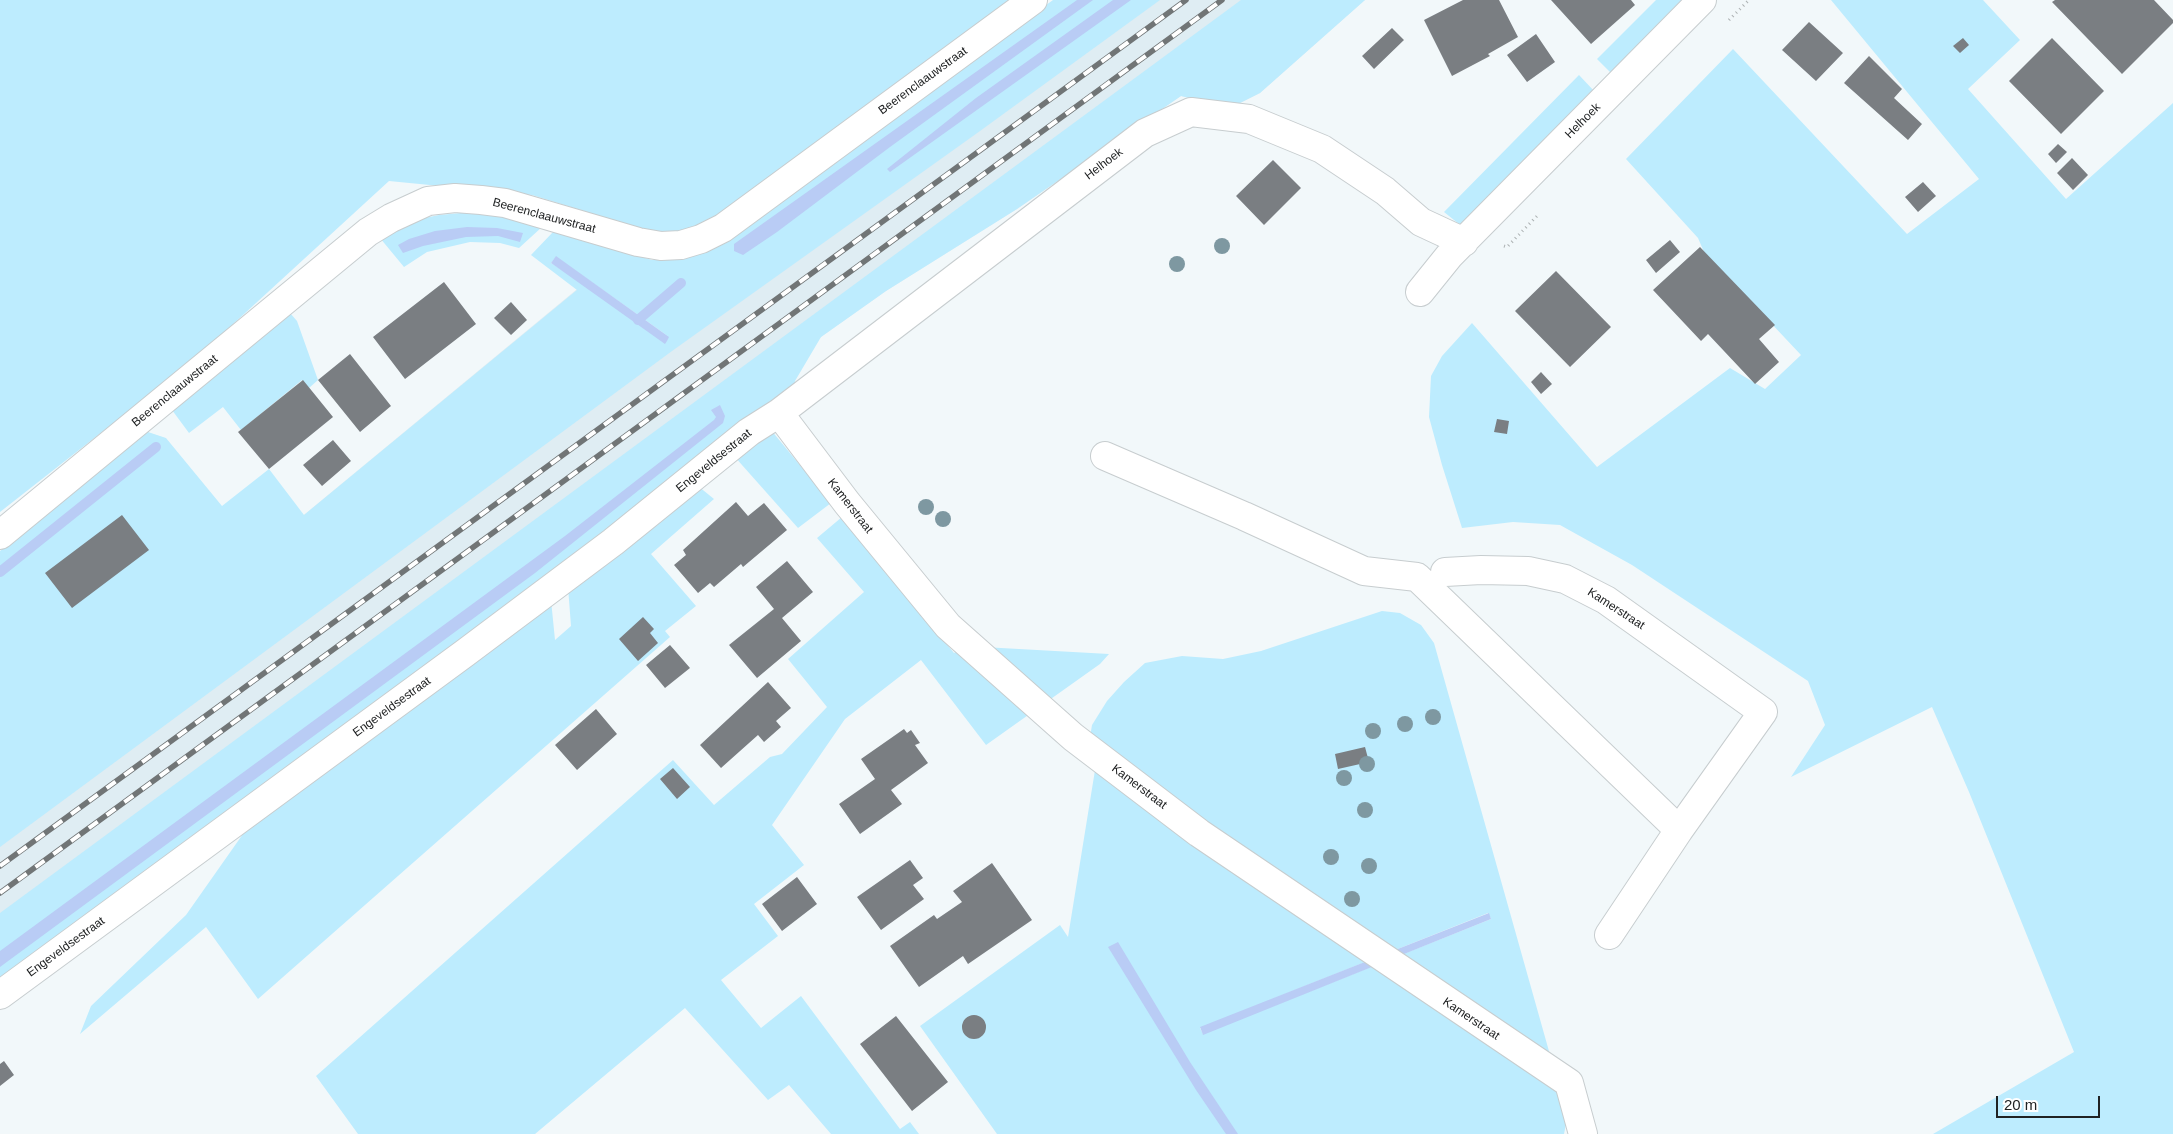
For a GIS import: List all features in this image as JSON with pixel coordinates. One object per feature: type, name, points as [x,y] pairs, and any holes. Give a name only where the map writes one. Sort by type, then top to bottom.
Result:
[{"type":"street","name":"Beerenclaauwstraat","points":[[0,535],[368,232],[391,218],[428,201],[455,198],[505,203],[638,242],[661,246],[681,245],[701,239],[722,228],[1033,0]]},
{"type":"street","name":"Helhoek","points":[[1420,292],[1464,242],[1702,0]]},
{"type":"street","name":"Helhoek","points":[[779,413],[1145,133],[1191,112],[1249,120],[1322,149],[1385,191],[1421,222],[1464,242]]},
{"type":"street","name":"Engeveldsestraat","points":[[0,995],[473,648],[613,542],[749,432],[779,413]]},
{"type":"street","name":"Kamerstraat","points":[[779,413],[847,502],[948,626],[1073,737],[1199,833],[1569,1083],[1583,1134]]},
{"type":"street","points":[[1105,456],[1244,516],[1364,572],[1417,577],[1679,830],[1609,935]]},
{"type":"street","name":"Kamerstraat","points":[[1445,572],[1481,570],[1528,571],[1565,580],[1606,600],[1763,712],[1679,830]]},
{"type":"shaded area","points":[[0,0],[1015,0],[684,242],[532,195],[389,181],[195,359],[0,512]]},
{"type":"shaded area","points":[[1053,0],[1160,0],[672,351],[0,847],[0,551],[145,431],[166,438],[222,506],[269,469],[304,515],[577,290],[531,255],[553,232],[652,260],[676,258],[727,239]],"holes":[[[556,257],[669,337],[551,263]]]},
{"type":"shaded area","points":[[1077,0],[1093,0],[890,147],[777,232],[743,255],[734,251],[734,244]]},
{"type":"shaded area","points":[[1105,0],[1365,0],[1260,93],[1230,108],[1181,96],[1017,209],[886,291],[821,337],[0,947],[0,766],[582,285],[665,344]]},
{"type":"shaded area","points":[[1113,0],[1131,0],[890,172],[887,169],[976,98]]},
{"type":"shaded area","points":[[1241,0],[1365,0],[1260,93],[1230,108],[1181,96],[1017,209],[886,291],[821,337],[795,381],[793,397],[0,983],[0,913]]},
{"type":"shaded area","points":[[1656,0],[1686,0],[1612,74],[1597,59]]},
{"type":"shaded area","points":[[1831,0],[1983,0],[2020,40],[1968,89],[2066,199],[2173,103],[2173,1134],[1933,1134],[2074,1052],[1969,792],[1932,707],[1791,777],[1825,725],[1808,681],[1632,565],[1560,525],[1513,522],[1462,528],[1442,465],[1429,417],[1431,376],[1442,356],[1472,323],[1597,467],[1730,368],[1765,389],[1801,355],[1704,252],[1698,238],[1626,159],[1733,49],[1907,234],[1979,179]]},
{"type":"shaded area","points":[[1579,75],[1595,92],[1464,228],[1444,212]]},
{"type":"shaded area","points":[[472,212],[506,217],[542,227],[519,248],[500,243],[470,242],[427,252],[404,267],[380,238],[415,220],[439,215]]},
{"type":"shaded area","points":[[467,227],[497,228],[523,233],[520,242],[498,236],[466,237],[423,246],[403,253],[398,245],[409,239],[435,231]]},
{"type":"shaded area","points":[[556,256],[669,337],[665,344],[551,263]]},
{"type":"shaded area","points":[[290,313],[297,321],[318,380],[309,388],[302,380],[241,430],[223,407],[189,433],[172,410]]},
{"type":"shaded area","points":[[720,405],[725,416],[723,423],[535,573],[0,967],[0,951],[565,536],[714,420],[716,417],[711,410]]},
{"type":"shaded area","points":[[771,430],[831,503],[798,528],[734,456]]},
{"type":"shaded area","points":[[698,486],[714,499],[651,554],[696,606],[665,631],[670,637],[258,999],[206,927],[80,1034],[91,1006],[186,915],[250,824],[551,600],[555,640],[571,626],[568,587]]},
{"type":"shaded area","points":[[842,517],[954,653],[965,646],[1109,654],[1100,664],[986,745],[921,660],[845,719],[772,825],[804,865],[754,904],[778,936],[721,980],[761,1028],[801,996],[900,1129],[910,1122],[919,1134],[831,1134],[789,1085],[768,1100],[685,1008],[535,1134],[358,1134],[316,1076],[673,760],[714,805],[770,757],[782,754],[827,707],[788,659],[864,592],[817,538]]},
{"type":"shaded area","points":[[1382,611],[1400,613],[1421,625],[1434,643],[1565,1108],[1566,1124],[1564,1134],[997,1134],[920,1026],[1060,925],[1068,937],[1096,764],[1086,761],[1092,725],[1107,701],[1124,682],[1145,663],[1182,656],[1223,659],[1261,651]],"holes":[[[1488,913],[1491,919],[1203,1034],[1200,1028]]]},
{"type":"shaded area","points":[[1489,913],[1491,919],[1203,1035],[1200,1027]]},
{"type":"shaded area","points":[[1118,942],[1190,1062],[1238,1134],[1226,1134],[1196,1090],[1108,947]]},
{"type":"building","points":[[1463,0],[1499,0],[1518,37],[1488,54],[1490,56],[1452,76],[1424,20]]},
{"type":"building","points":[[1551,0],[1631,0],[1635,5],[1591,44]]},
{"type":"building","points":[[2055,0],[2154,0],[2173,20],[2173,23],[2122,74],[2052,2]]},
{"type":"building","points":[[1809,22],[1843,53],[1816,81],[1782,50]]},
{"type":"building","points":[[1392,28],[1404,40],[1374,69],[1362,56]]},
{"type":"building","points":[[1536,34],[1555,62],[1527,82],[1507,55]]},
{"type":"building","points":[[1963,38],[1969,45],[1960,53],[1953,46]]},
{"type":"building","points":[[2052,38],[2104,91],[2061,134],[2009,81]]},
{"type":"building","points":[[1869,56],[1902,89],[1894,98],[1922,124],[1908,140],[1844,83]]},
{"type":"building","points":[[2058,144],[2067,152],[2056,163],[2048,154]]},
{"type":"building","points":[[2072,158],[2088,175],[2073,190],[2057,173]]},
{"type":"building","points":[[1273,160],[1301,188],[1264,225],[1236,196]]},
{"type":"building","points":[[1923,182],[1936,196],[1918,212],[1905,197]]},
{"type":"building","points":[[1670,240],[1680,252],[1656,273],[1646,260]]},
{"type":"building","points":[[1700,247],[1775,325],[1759,339],[1779,362],[1755,384],[1708,334],[1701,341],[1653,290]]},
{"type":"building","points":[[1556,271],[1611,327],[1570,367],[1515,311]]},
{"type":"building","points":[[444,282],[476,324],[405,379],[373,337]]},
{"type":"building","points":[[511,302],[527,320],[511,335],[494,318]]},
{"type":"building","points":[[350,354],[391,406],[360,432],[318,380]]},
{"type":"building","points":[[1541,372],[1552,384],[1541,394],[1531,382]]},
{"type":"building","points":[[303,380],[333,417],[269,469],[238,432]]},
{"type":"building","points":[[1497,419],[1509,421],[1507,434],[1494,432]]},
{"type":"building","points":[[333,440],[351,461],[322,486],[303,465]]},
{"type":"building","points":[[736,502],[748,516],[764,503],[787,530],[743,567],[741,564],[714,587],[710,583],[698,593],[674,565],[686,555],[683,550]]},
{"type":"building","points":[[122,515],[149,550],[72,608],[45,573]]},
{"type":"building","points":[[787,561],[813,592],[782,618],[801,641],[757,678],[729,645],[774,609],[756,587]]},
{"type":"building","points":[[643,617],[654,629],[650,633],[658,643],[638,661],[619,639]]},
{"type":"building","points":[[670,645],[690,668],[665,688],[646,665]]},
{"type":"building","points":[[768,682],[791,708],[776,721],[781,727],[764,742],[758,735],[721,768],[700,745]]},
{"type":"building","points":[[596,709],[617,734],[577,770],[555,745]]},
{"type":"building","points":[[904,729],[907,733],[911,730],[920,743],[915,745],[928,763],[891,790],[902,804],[860,834],[839,804],[875,779],[861,759]]},
{"type":"building","points":[[1365,747],[1369,762],[1338,769],[1335,754]]},
{"type":"building","points":[[673,768],[690,787],[677,799],[660,779]]},
{"type":"building","points":[[910,860],[923,878],[913,885],[924,899],[881,930],[857,897]]},
{"type":"building","points":[[992,863],[1032,920],[968,964],[963,956],[919,987],[890,946],[934,915],[937,919],[962,902],[953,891]]},
{"type":"building","points":[[797,877],[817,904],[782,931],[762,904]]},
{"type":"building","points":[[974,1015],[983,1018],[986,1027],[983,1036],[974,1039],[965,1036],[962,1027],[965,1018]]},
{"type":"building","points":[[896,1016],[948,1082],[912,1111],[860,1044]]},
{"type":"building","points":[[4,1061],[14,1075],[0,1086],[0,1064]]},
{"type":"waterway","points":[[638,320],[681,283]]},
{"type":"waterway","points":[[0,572],[156,447]]},
{"type":"railway","points":[[0,866],[1186,0]]},
{"type":"railway","points":[[0,893],[1222,0]]}]
